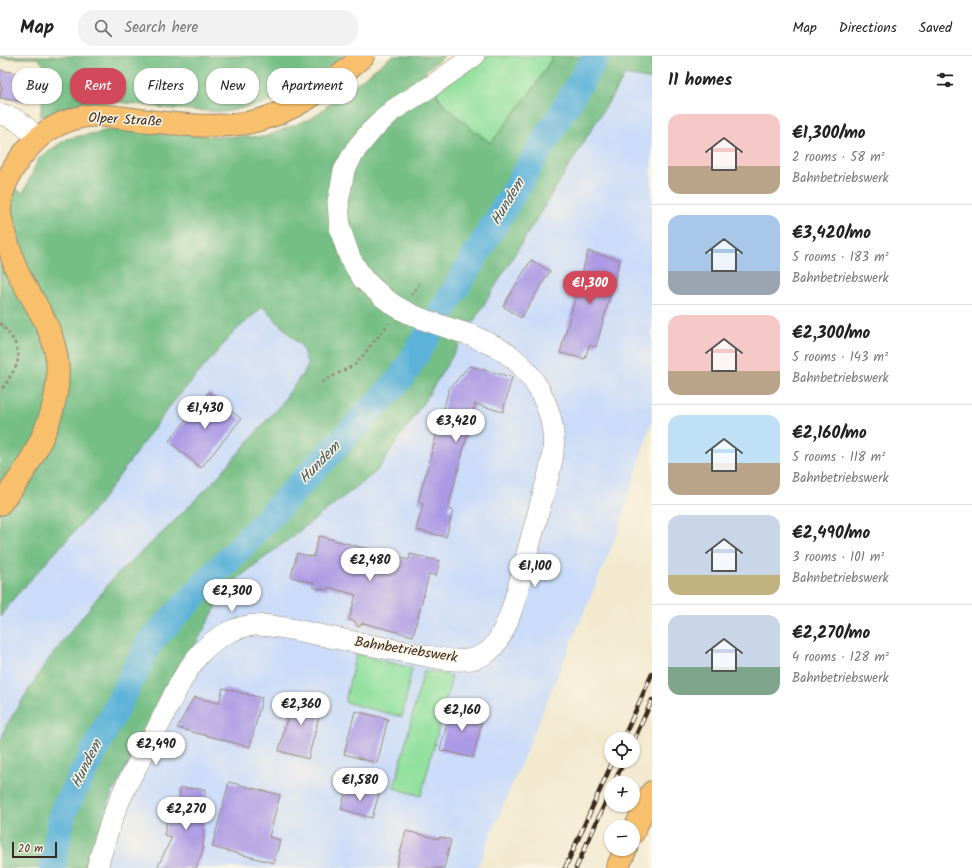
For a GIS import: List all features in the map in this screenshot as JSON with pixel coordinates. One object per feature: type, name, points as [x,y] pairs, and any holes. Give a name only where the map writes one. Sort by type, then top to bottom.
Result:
[{"type":"main road","name":"Olper Straße","points":[[0,504],[30,460],[42,436],[52,412],[57,380],[57,360],[52,335],[18,275],[4,234],[0,211],[6,183],[13,167],[22,154],[37,138],[63,122],[88,116],[115,117],[208,126],[229,125],[262,119],[277,114],[307,99],[336,80],[363,56]]},
{"type":"main road","points":[[639,820],[652,792]]},
{"type":"main road","points":[[617,868],[623,856]]},
{"type":"street","name":"Bahnbetriebswerk","points":[[97,868],[114,813],[122,794],[178,687],[199,655],[214,641],[231,631],[256,625],[282,628],[382,648],[460,661],[487,653],[498,641],[504,631],[518,587],[549,472],[553,450],[552,428],[548,409],[533,381],[523,368],[502,351],[473,336],[405,312],[393,305],[363,279],[350,258],[340,229],[338,202],[344,171],[356,149],[371,131],[393,110],[430,87],[474,56]]},
{"type":"street","points":[[0,114],[22,123],[37,138]]},
{"type":"path","points":[[409,297],[419,284]]},
{"type":"path","points":[[322,382],[356,364],[390,321]]},
{"type":"path","points":[[0,323],[17,346],[19,353],[18,362],[14,371],[0,390]]},
{"type":"shaded area","points":[[625,75],[652,80],[652,420],[618,531],[477,868],[90,868],[110,797],[228,586],[377,471],[427,397]]},
{"type":"shaded area","points":[[263,307],[302,347],[308,366],[281,404],[214,481],[163,532],[112,578],[45,664],[6,726],[0,744],[0,617],[14,598],[99,504],[169,407],[235,331]]},
{"type":"green space","points":[[0,56],[344,56],[328,68],[267,68],[267,102],[224,112],[173,109],[135,104],[198,104],[198,68],[134,68],[134,104],[126,103],[126,68],[70,68],[70,104],[78,104],[40,118],[42,104],[62,104],[62,68],[46,68],[38,58],[0,58]]},
{"type":"green space","points":[[392,56],[444,56],[425,71],[441,102],[472,129],[491,143],[535,86],[553,56],[652,56],[652,80],[625,75],[427,397],[377,471],[228,586],[110,797],[90,868],[0,868],[0,744],[6,726],[45,664],[113,578],[163,532],[214,481],[281,404],[308,366],[302,347],[263,307],[235,331],[169,407],[99,504],[14,598],[0,617],[0,181],[23,193],[39,158],[66,139],[109,130],[207,136],[264,137],[312,118],[330,104],[357,104],[357,83]]},
{"type":"green space","points":[[487,56],[553,56],[535,86],[491,143],[468,127],[453,114],[436,92]]},
{"type":"green space","points":[[356,654],[412,668],[402,717],[345,702]]},
{"type":"green space","points":[[424,670],[452,676],[421,796],[394,788]]},
{"type":"building","points":[[0,70],[12,72],[12,100],[0,98],[2,86],[0,86]]},
{"type":"building","points":[[588,251],[620,260],[596,347],[589,345],[585,359],[560,353]]},
{"type":"building","points":[[531,260],[550,271],[521,318],[503,306]]},
{"type":"building","points":[[469,366],[512,377],[503,412],[475,404],[448,509],[453,511],[446,537],[416,530],[423,504],[418,502],[449,389]]},
{"type":"building","points":[[209,392],[241,419],[201,468],[169,441]]},
{"type":"building","points":[[319,536],[409,560],[410,554],[440,561],[436,576],[429,574],[413,636],[363,623],[358,627],[355,621],[349,620],[356,595],[328,587],[327,590],[313,587],[314,583],[291,577],[297,553],[313,557]]},
{"type":"building","points":[[223,688],[262,698],[250,747],[177,728],[194,697],[219,703]]},
{"type":"building","points":[[293,694],[323,701],[308,759],[279,751]]},
{"type":"building","points":[[452,705],[484,713],[473,758],[440,750]]},
{"type":"building","points":[[355,711],[388,719],[377,763],[344,754]]},
{"type":"building","points":[[229,782],[280,795],[269,837],[280,840],[274,863],[212,847]]},
{"type":"building","points":[[347,786],[379,794],[372,818],[341,809]]},
{"type":"building","points":[[180,788],[205,789],[203,850],[196,868],[157,868],[172,837],[164,835],[169,812],[178,814]]},
{"type":"building","points":[[406,831],[439,839],[440,837],[451,840],[444,868],[396,868]]},
{"type":"waterway","name":"Hundem","points":[[52,868],[63,812],[150,642],[402,377],[596,56]]},
{"type":"railway","points":[[626,732],[652,674]]},
{"type":"railway","points":[[638,732],[652,700]]},
{"type":"railway","points":[[565,868],[610,768]]},
{"type":"railway","points":[[617,776],[621,768]]},
{"type":"railway","points":[[576,868],[604,806]]}]
